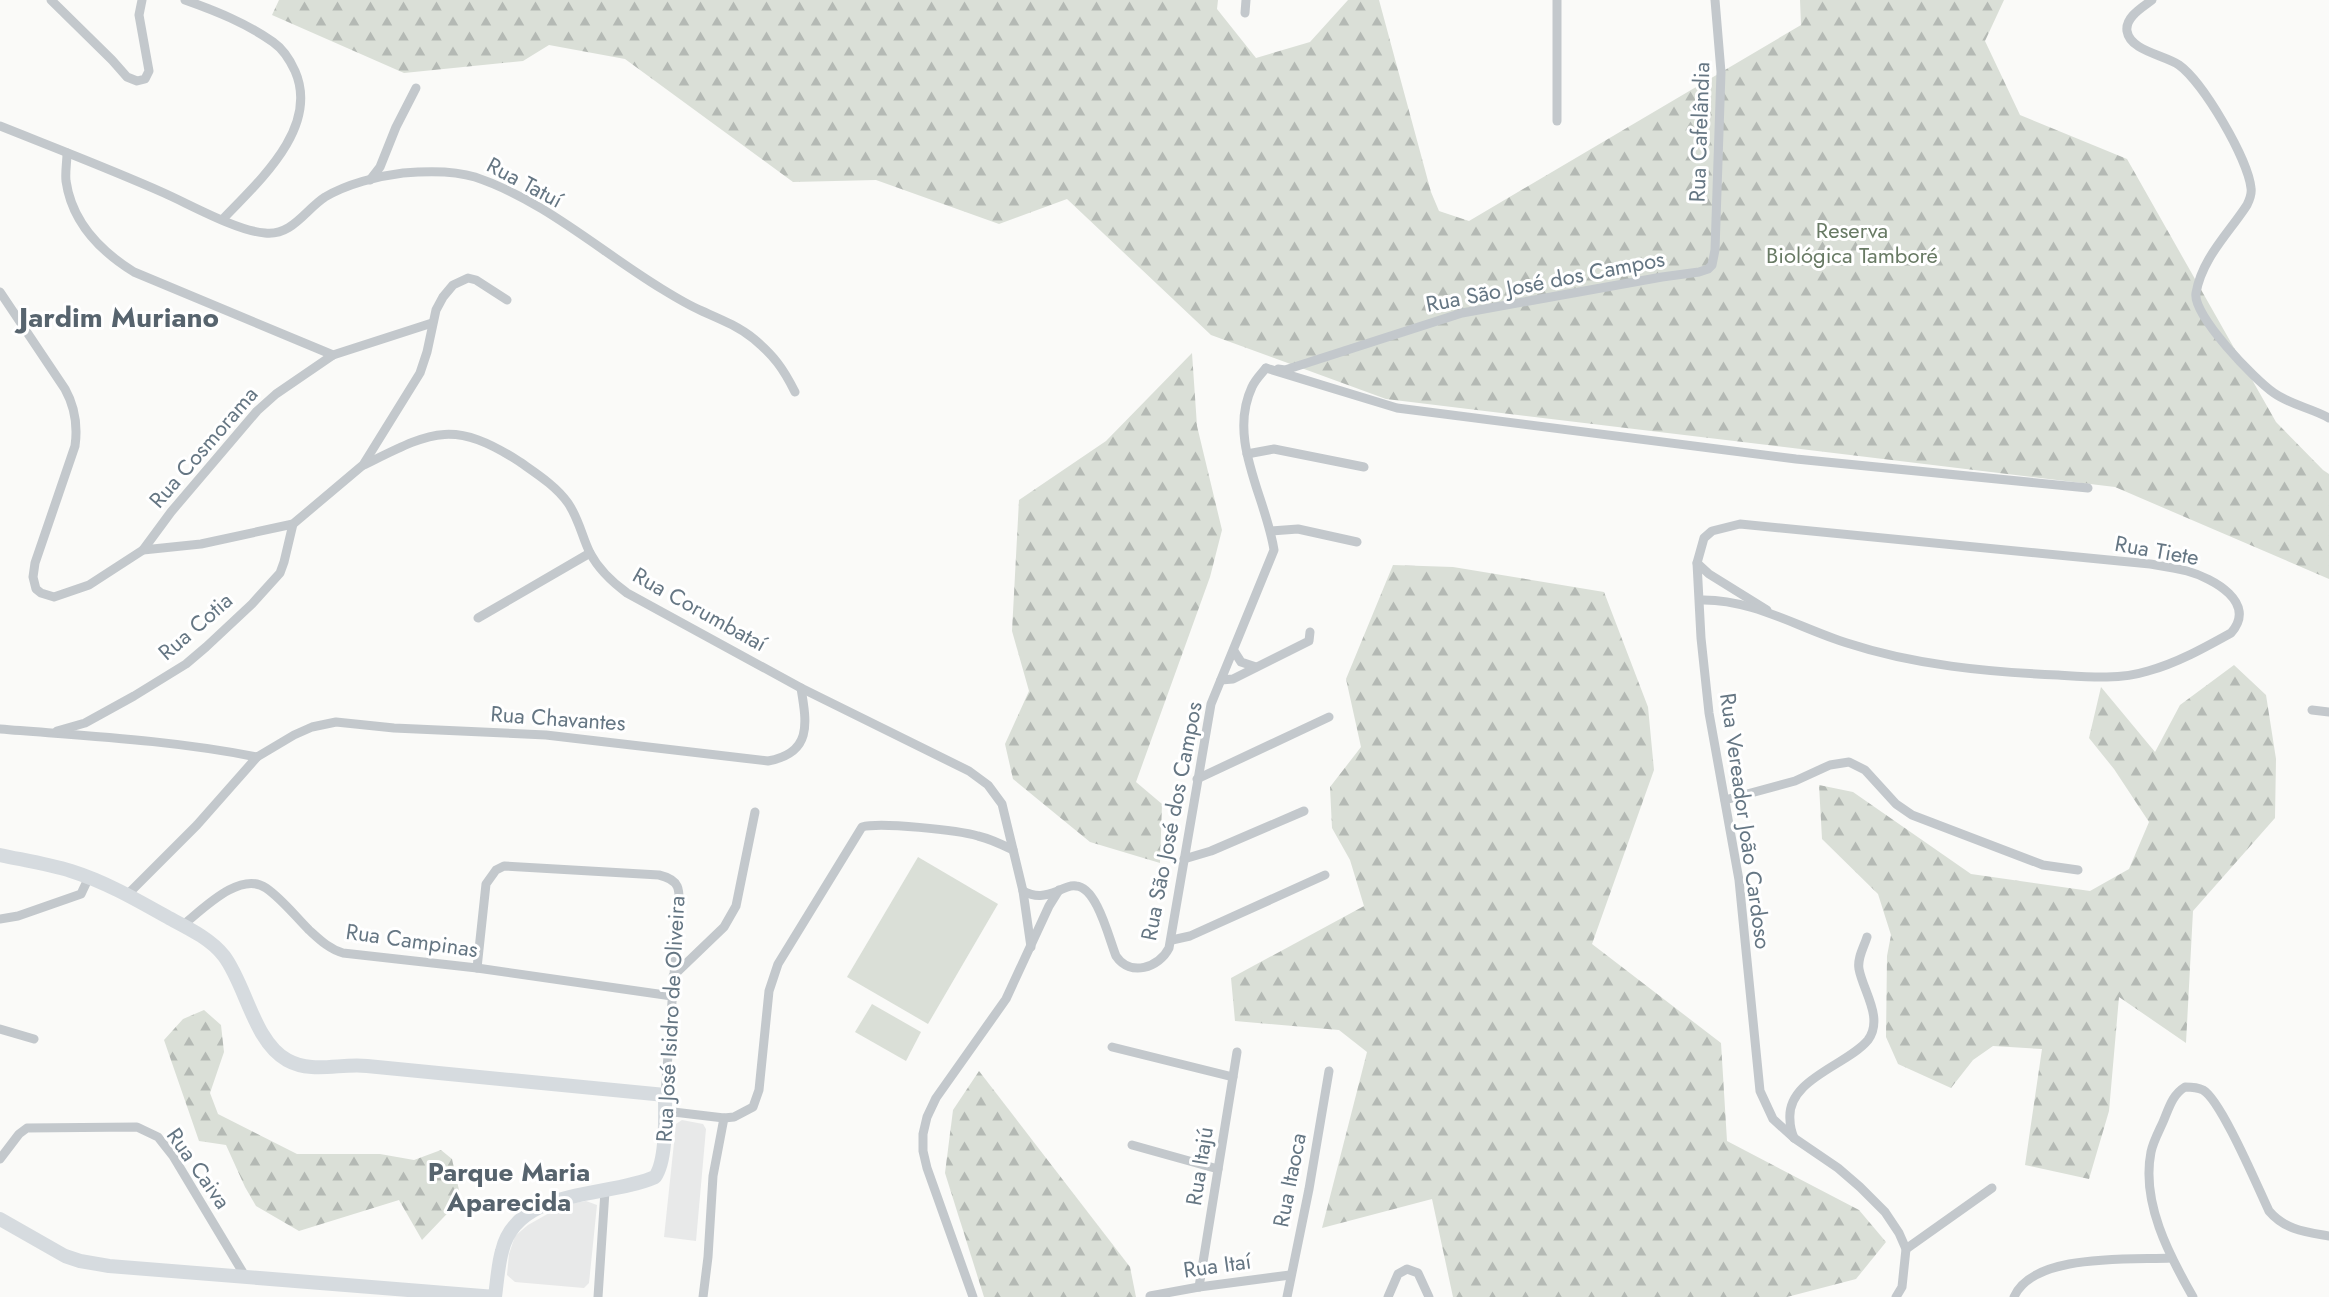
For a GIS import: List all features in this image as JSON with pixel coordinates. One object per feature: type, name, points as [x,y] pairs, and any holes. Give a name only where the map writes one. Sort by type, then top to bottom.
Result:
[{"type":"street","points":[[51,0],[127,77],[134,81],[146,79],[148,75],[139,6],[142,0]]},
{"type":"street","points":[[185,0],[241,22],[274,43],[290,60],[300,84],[301,104],[297,123],[287,143],[267,171],[223,219]]},
{"type":"street","points":[[1245,14],[1246,0]]},
{"type":"street","points":[[1557,0],[1557,120]]},
{"type":"street","name":"Rua Cafelândia","points":[[1712,264],[1715,250],[1721,72],[1715,0]]},
{"type":"street","points":[[2152,0],[2128,21],[2126,30],[2128,36],[2137,45],[2170,59],[2189,74],[2232,137],[2251,186],[2251,196],[2247,206],[2209,259],[2197,290],[2197,304],[2213,329],[2255,376],[2284,399],[2329,418]]},
{"type":"street","points":[[369,180],[380,167],[396,127],[416,88]]},
{"type":"street","name":"Rua Tatuí","points":[[0,126],[251,231],[265,234],[282,232],[326,197],[369,180],[401,173],[456,172],[473,176],[513,193],[661,289],[745,332],[782,366],[795,392]]},
{"type":"street","points":[[67,153],[66,181],[74,213],[84,230],[115,260],[134,272],[333,355]]},
{"type":"street","name":"Rua São José dos Campos","points":[[1023,891],[1041,896],[1076,886],[1090,892],[1100,911],[1116,956],[1120,962],[1130,968],[1142,968],[1164,958],[1170,948],[1211,704],[1274,550],[1271,531],[1247,454],[1243,419],[1252,384],[1266,368],[1285,370],[1462,313],[1699,272],[1708,269],[1712,264]]},
{"type":"street","points":[[2,297],[65,388],[73,403],[78,431],[72,459],[35,563],[33,577],[36,589],[40,593],[54,597],[89,585],[143,550],[201,544],[293,524],[363,465],[420,373],[427,352],[432,323],[442,297],[453,285],[468,278],[476,280],[507,300]]},
{"type":"street","name":"Rua Cosmorama","points":[[143,550],[171,512],[257,411],[276,394],[333,355],[432,323]]},
{"type":"street","points":[[1266,368],[1397,408],[1796,459],[2088,488]]},
{"type":"street","name":"Rua Corumbataí","points":[[363,465],[428,435],[452,434],[494,445],[557,489],[568,502],[579,522],[590,553],[602,572],[627,593],[801,688],[969,771],[988,785],[1002,804],[1023,891],[1031,947]]},
{"type":"street","points":[[1247,454],[1279,450],[1364,467]]},
{"type":"street","name":"Rua Cotia","points":[[49,733],[85,723],[167,677],[206,647],[252,604],[280,573],[293,524]]},
{"type":"street","name":"Rua Vereador João Cardoso","points":[[1740,524],[1718,528],[1704,537],[1697,563],[1709,713],[1738,880],[1760,1091],[1773,1119],[1794,1138],[1838,1168],[1885,1212],[1899,1233],[1906,1249]]},
{"type":"street","name":"Rua Tiete","points":[[1700,600],[1732,603],[1777,616],[1849,644],[1932,663],[2022,674],[2092,677],[2147,672],[2183,659],[2231,633],[2237,627],[2239,612],[2230,594],[2212,581],[2188,571],[2150,564],[1740,524]]},
{"type":"street","points":[[1271,531],[1298,529],[1357,542]]},
{"type":"street","points":[[478,618],[590,553]]},
{"type":"street","name":"Rua Tiete","points":[[1697,563],[1709,574],[1777,616]]},
{"type":"street","points":[[1221,680],[1233,679],[1309,641],[1310,632]]},
{"type":"street","points":[[1234,651],[1241,662],[1256,668]]},
{"type":"street","name":"Rua Chavantes","points":[[127,895],[197,825],[256,757],[312,727],[336,722],[394,728],[546,735],[768,761],[784,758],[793,753],[804,734],[806,724],[801,688]]},
{"type":"street","points":[[2312,710],[2329,712]]},
{"type":"street","points":[[1197,779],[1329,717]]},
{"type":"street","points":[[0,729],[146,740],[256,757]]},
{"type":"street","points":[[1725,800],[1795,781],[1830,765],[1849,762],[1865,770],[1896,804],[1912,814],[2043,865],[2078,870]]},
{"type":"street","points":[[1184,859],[1211,851],[1304,811]]},
{"type":"street","points":[[673,976],[730,919],[741,892],[755,812]]},
{"type":"street","points":[[665,1112],[724,1118],[734,1117],[753,1107],[757,1099],[769,991],[773,976],[778,964],[862,827],[883,825],[960,832],[995,841],[1013,850]]},
{"type":"street","points":[[0,855],[69,870],[90,878],[127,895],[210,943],[223,955],[231,967],[260,1028],[273,1048],[285,1059],[311,1068],[363,1065],[515,1082],[665,1095]]},
{"type":"street","name":"Rua José Isidro de Oliveira","points":[[477,968],[486,884],[496,870],[504,866],[659,874],[674,880],[678,886],[665,1112],[659,1171],[655,1177],[548,1204],[526,1214],[513,1224],[501,1251],[497,1297]]},
{"type":"street","points":[[1172,940],[1190,936],[1325,875]]},
{"type":"street","points":[[0,919],[18,916],[81,894],[90,878]]},
{"type":"street","name":"Rua Campinas","points":[[183,926],[220,895],[232,888],[257,884],[272,893],[320,940],[335,951],[350,955],[477,968],[672,996]]},
{"type":"street","points":[[974,1297],[927,1168],[923,1151],[923,1134],[927,1117],[936,1098],[1006,999],[1059,890]]},
{"type":"street","points":[[1794,1138],[1789,1119],[1791,1108],[1804,1087],[1820,1072],[1856,1051],[1868,1039],[1872,1030],[1874,1019],[1859,968],[1867,937]]},
{"type":"street","points":[[0,1029],[34,1039]]},
{"type":"street","points":[[1112,1047],[1233,1077]]},
{"type":"street","name":"Rua Itajú","points":[[1199,1287],[1237,1052]]},
{"type":"street","name":"Rua Itaoca","points":[[1287,1297],[1309,1189],[1329,1071]]},
{"type":"street","points":[[2193,1297],[2171,1258],[2153,1201],[2150,1173],[2151,1152],[2172,1099],[2185,1087],[2202,1089],[2222,1113],[2269,1211],[2277,1220],[2297,1231],[2329,1236]]},
{"type":"street","points":[[703,1297],[713,1176],[724,1118]]},
{"type":"street","name":"Rua Caiva","points":[[0,1159],[27,1128],[137,1127],[150,1132],[158,1137],[173,1156],[245,1276]]},
{"type":"street","points":[[1132,1145],[1218,1169]]},
{"type":"street","points":[[1896,1297],[1902,1287],[1906,1249],[1992,1188]]},
{"type":"street","points":[[598,1297],[605,1191]]},
{"type":"street","points":[[0,1219],[65,1256],[109,1266],[497,1297]]},
{"type":"street","points":[[2014,1297],[2025,1281],[2039,1272],[2062,1264],[2171,1258]]},
{"type":"street","points":[[1388,1297],[1394,1280],[1404,1270],[1418,1273],[1429,1297]]},
{"type":"street","name":"Rua Itaí","points":[[1150,1296],[1290,1275]]},
{"type":"street","points":[[1902,1287],[1907,1297]]},
{"type":"shaded area","points":[[682,1120],[703,1124],[706,1129],[696,1241],[664,1237],[676,1124]]},
{"type":"shaded area","points":[[586,1201],[597,1205],[589,1283],[584,1288],[515,1282],[507,1275],[509,1254],[515,1236],[528,1225],[551,1212]]},
{"type":"green space","name":"Reserva Biológica Tamboré","points":[[279,0],[1218,0],[1217,9],[1256,58],[1310,42],[1348,0],[1379,0],[1431,192],[1439,211],[1469,221],[1801,25],[1800,0],[2004,0],[1985,41],[2020,115],[2127,159],[2276,422],[2329,474],[2329,579],[2115,487],[1386,399],[1211,335],[1067,199],[999,224],[876,180],[793,182],[625,59],[549,45],[523,61],[404,73],[272,15]]},
{"type":"green space","points":[[1192,353],[1197,426],[1222,530],[1210,577],[1136,782],[1162,804],[1160,863],[1090,842],[1013,779],[1005,744],[1029,691],[1012,631],[1019,500],[1106,441]]},
{"type":"green space","points":[[1393,565],[1453,567],[1604,592],[1648,707],[1654,770],[1592,944],[1721,1043],[1727,1141],[1859,1210],[1886,1242],[1856,1279],[1787,1297],[1453,1297],[1432,1199],[1322,1228],[1367,1052],[1339,1030],[1235,1021],[1231,978],[1364,906],[1350,860],[1332,828],[1330,787],[1361,747],[1346,679]]},
{"type":"green space","points":[[2234,665],[2266,695],[2276,759],[2275,818],[2193,911],[2186,1043],[2119,997],[2109,1111],[2089,1179],[2025,1165],[2042,1049],[1993,1046],[1973,1060],[1951,1088],[1898,1064],[1886,1037],[1887,956],[1891,935],[1878,894],[1822,839],[1819,785],[1853,792],[1971,874],[2090,891],[2129,869],[2149,822],[2114,769],[2089,738],[2101,687],[2155,752],[2180,705]]},
{"type":"green space","points":[[918,857],[998,904],[928,1024],[847,977]]},
{"type":"green space","points":[[872,1004],[921,1032],[906,1061],[855,1032]]},
{"type":"green space","points":[[204,1010],[221,1025],[224,1052],[210,1093],[218,1114],[297,1154],[380,1154],[414,1160],[441,1150],[452,1159],[461,1199],[422,1240],[399,1200],[299,1231],[256,1206],[226,1145],[199,1141],[164,1040],[183,1019]]},
{"type":"green space","points":[[979,1071],[1130,1267],[1136,1297],[984,1297],[945,1173],[953,1110]]},
{"type":"district","name":"Jardim Muriano","points":[[119,317]]},
{"type":"district","name":"Parque Maria Aparecida","points":[[509,1187]]}]
